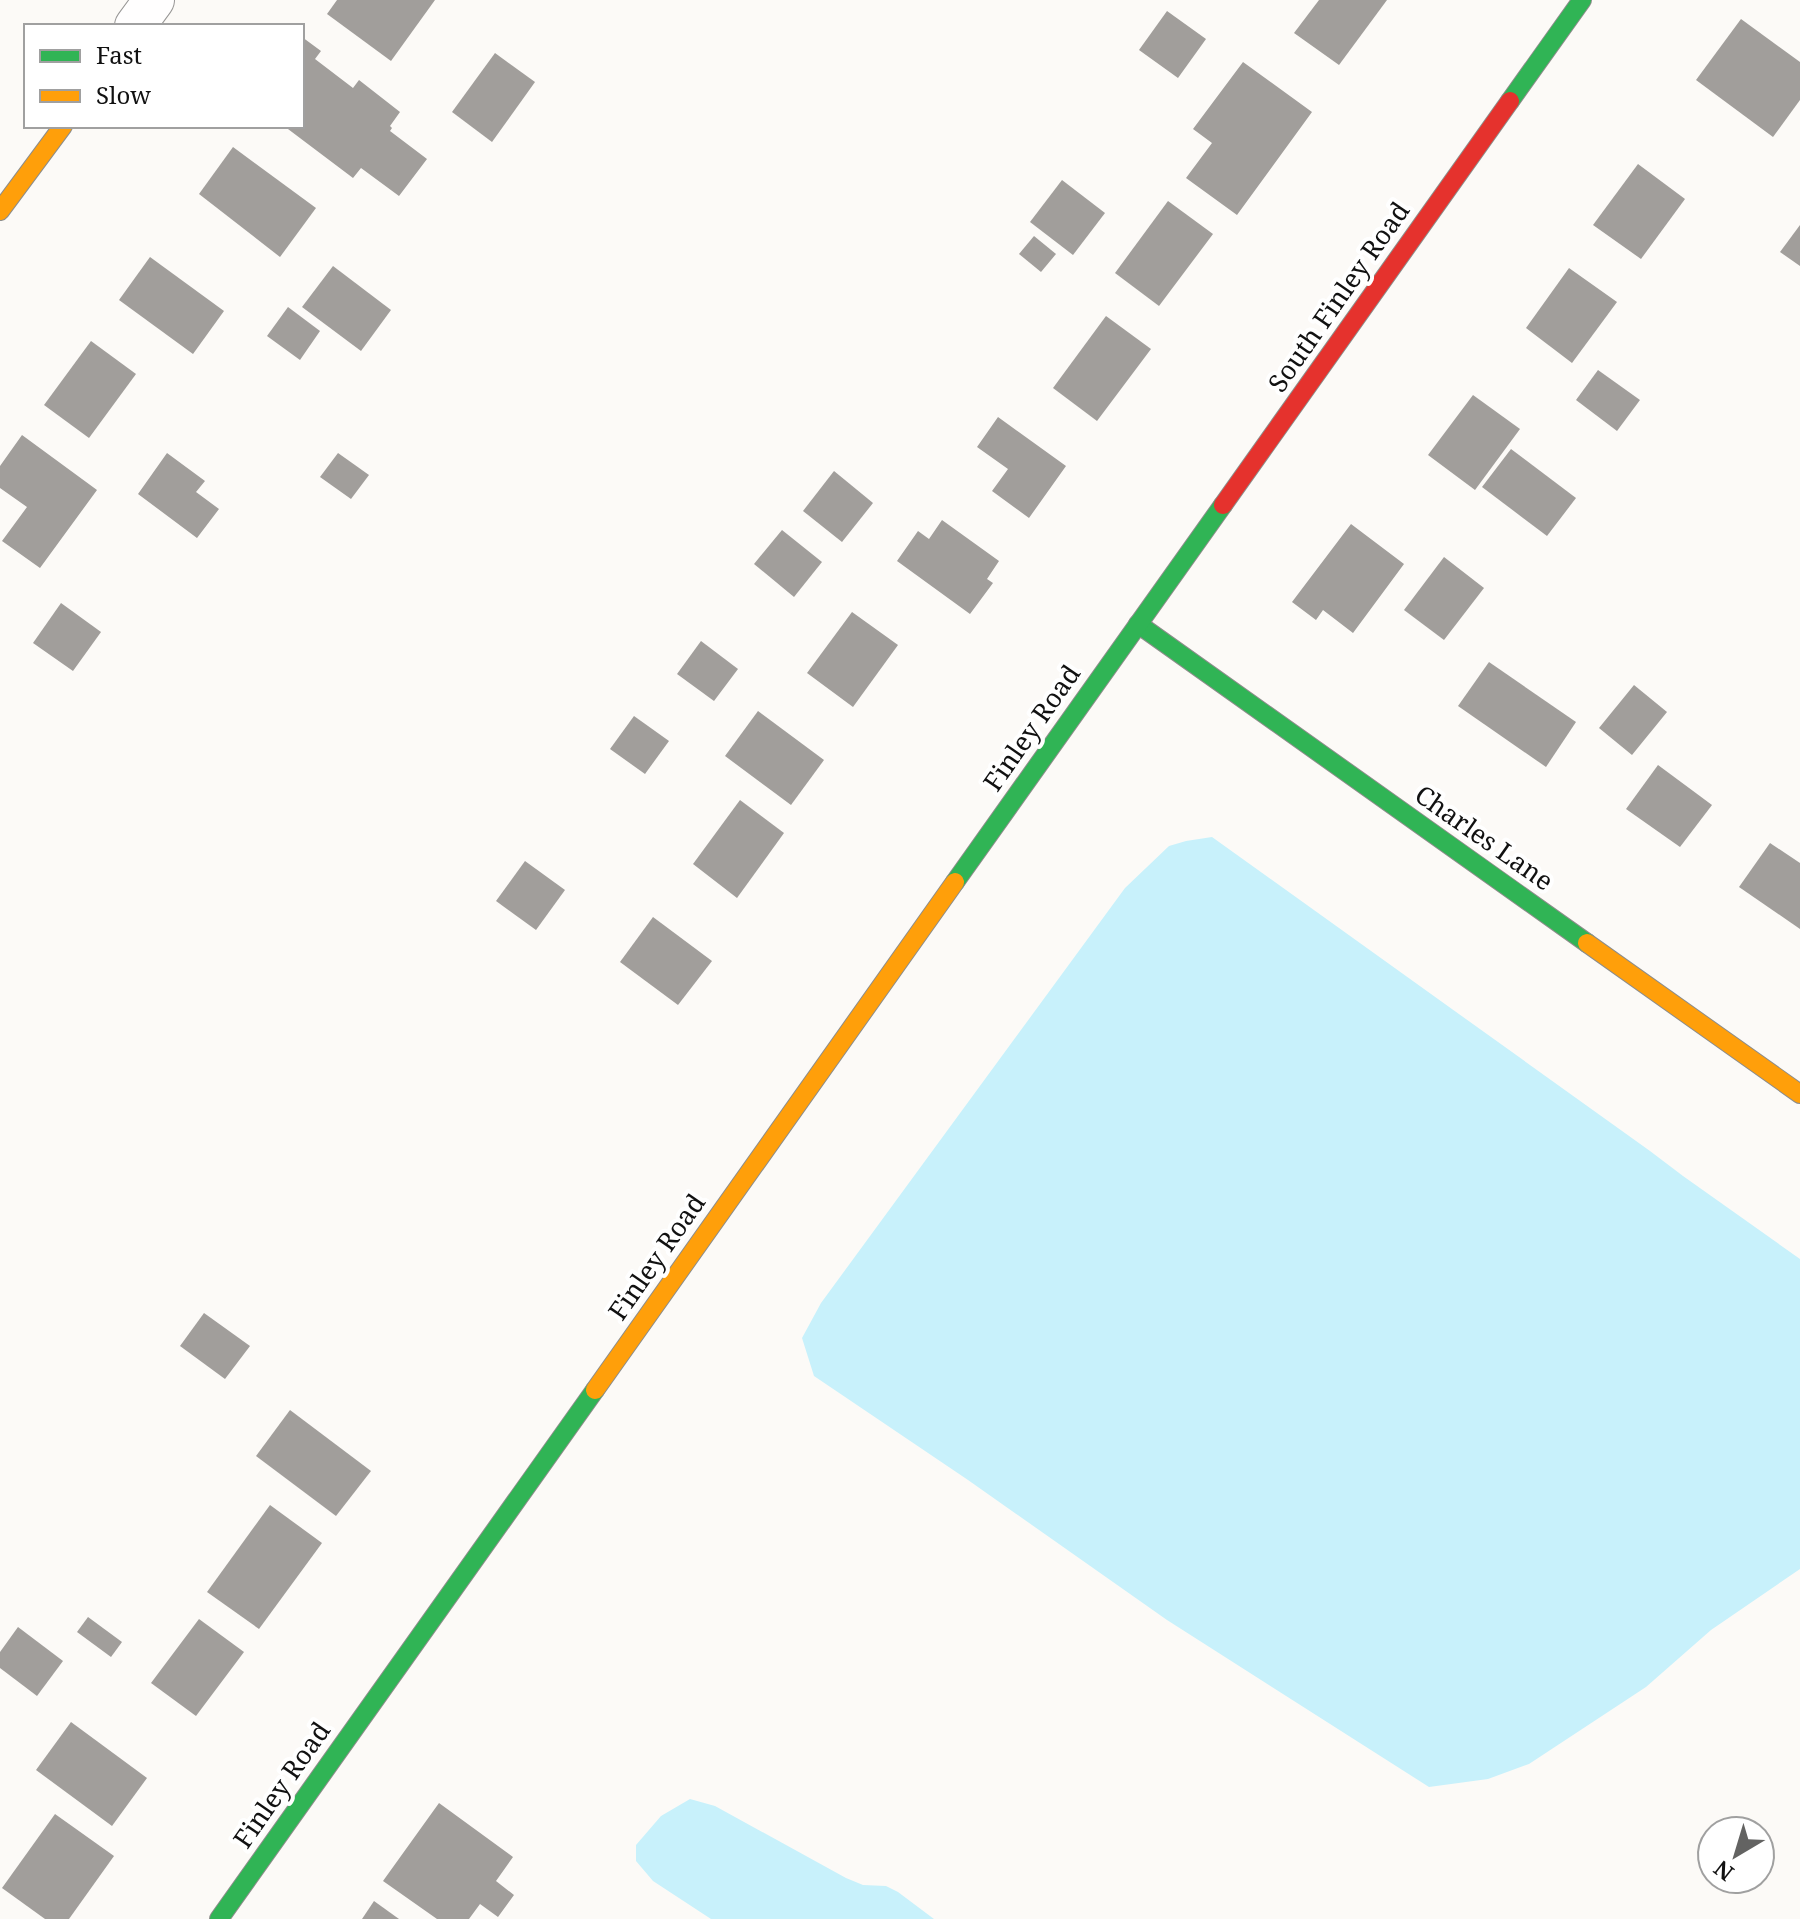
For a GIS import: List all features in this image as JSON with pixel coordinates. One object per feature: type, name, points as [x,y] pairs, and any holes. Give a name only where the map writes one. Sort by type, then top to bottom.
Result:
[{"type":"main road","name":"South Finley Road","points":[[1138,624],[1582,0]]},
{"type":"main road","points":[[0,211],[62,128]]},
{"type":"main road","name":"Charles Lane","points":[[1138,624],[1800,1094]]},
{"type":"main road","name":"Finley Road","points":[[219,1919],[1138,624]]},
{"type":"street","points":[[136,24],[154,0]]},
{"type":"water","points":[[1212,837],[1800,1259],[1800,1569],[1711,1630],[1646,1687],[1529,1764],[1488,1779],[1429,1787],[1167,1620],[814,1376],[802,1338],[821,1303],[1125,888],[1169,846]]},
{"type":"water","points":[[690,1799],[715,1806],[846,1878],[863,1885],[886,1886],[934,1919],[711,1919],[653,1881],[636,1861],[636,1845],[661,1816]]},
{"type":"building","points":[[337,0],[435,0],[391,61],[327,14]]},
{"type":"building","points":[[1319,0],[1387,0],[1339,65],[1294,33]]},
{"type":"building","points":[[1167,11],[1206,39],[1178,78],[1139,50]]},
{"type":"building","points":[[1741,19],[1800,62],[1800,100],[1773,137],[1696,80]]},
{"type":"building","points":[[304,38],[321,51],[315,59],[353,88],[359,80],[400,112],[390,131],[427,159],[399,196],[361,168],[353,178],[287,128],[304,128]]},
{"type":"building","points":[[495,53],[535,82],[492,142],[452,112]]},
{"type":"building","points":[[1243,62],[1312,112],[1237,215],[1186,178],[1212,143],[1193,129]]},
{"type":"building","points":[[233,147],[316,208],[280,257],[199,194]]},
{"type":"building","points":[[1638,164],[1685,199],[1641,259],[1593,225]]},
{"type":"building","points":[[1062,180],[1105,213],[1073,255],[1030,222]]},
{"type":"building","points":[[1168,201],[1213,234],[1159,306],[1115,273]]},
{"type":"building","points":[[1800,225],[1800,266],[1780,252]]},
{"type":"building","points":[[1034,236],[1056,254],[1041,272],[1019,254]]},
{"type":"building","points":[[150,257],[224,311],[193,354],[119,300]]},
{"type":"building","points":[[333,266],[391,310],[361,351],[302,307]]},
{"type":"building","points":[[1569,268],[1617,302],[1572,363],[1526,328]]},
{"type":"building","points":[[288,307],[320,331],[300,360],[267,336]]},
{"type":"building","points":[[1106,316],[1151,349],[1097,421],[1053,388]]},
{"type":"building","points":[[91,341],[136,374],[89,438],[44,405]]},
{"type":"building","points":[[1598,370],[1640,400],[1617,431],[1576,400]]},
{"type":"building","points":[[1473,395],[1520,429],[1475,490],[1428,455]]},
{"type":"building","points":[[998,417],[1066,466],[1029,518],[992,491],[1008,469],[977,447]]},
{"type":"building","points":[[22,435],[97,490],[40,568],[2,541],[27,507],[0,488],[0,466]]},
{"type":"building","points":[[1511,449],[1576,498],[1547,536],[1482,487]]},
{"type":"building","points":[[167,453],[205,481],[196,492],[219,509],[197,538],[138,494]]},
{"type":"building","points":[[338,453],[369,475],[351,499],[320,477]]},
{"type":"building","points":[[834,471],[873,503],[842,542],[803,511]]},
{"type":"building","points":[[942,520],[999,561],[987,579],[993,583],[970,614],[897,561],[918,531],[929,539]]},
{"type":"building","points":[[1351,524],[1404,564],[1353,633],[1323,610],[1316,620],[1292,602]]},
{"type":"building","points":[[782,530],[822,562],[794,597],[754,564]]},
{"type":"building","points":[[1444,557],[1484,588],[1444,640],[1404,610]]},
{"type":"building","points":[[61,603],[101,632],[73,671],[33,643]]},
{"type":"building","points":[[852,612],[898,645],[853,707],[807,673]]},
{"type":"building","points":[[701,641],[738,669],[714,701],[677,674]]},
{"type":"building","points":[[1489,662],[1576,722],[1546,767],[1458,706]]},
{"type":"building","points":[[1634,685],[1667,712],[1632,755],[1599,728]]},
{"type":"building","points":[[758,711],[824,760],[791,805],[725,756]]},
{"type":"building","points":[[634,716],[669,741],[645,774],[610,749]]},
{"type":"building","points":[[1658,765],[1712,805],[1680,847],[1626,809]]},
{"type":"building","points":[[740,800],[784,833],[737,898],[693,864]]},
{"type":"building","points":[[1770,843],[1800,863],[1800,929],[1739,887]]},
{"type":"building","points":[[525,861],[565,890],[536,930],[496,901]]},
{"type":"building","points":[[653,917],[712,961],[678,1005],[620,962]]},
{"type":"building","points":[[204,1313],[250,1346],[225,1379],[180,1346]]},
{"type":"building","points":[[290,1410],[371,1471],[336,1516],[256,1456]]},
{"type":"building","points":[[270,1505],[322,1543],[259,1629],[207,1592]]},
{"type":"building","points":[[88,1617],[122,1642],[111,1657],[77,1632]]},
{"type":"building","points":[[199,1619],[244,1652],[196,1716],[151,1683]]},
{"type":"building","points":[[18,1627],[63,1661],[37,1696],[0,1668],[0,1652]]},
{"type":"building","points":[[71,1722],[147,1778],[112,1826],[36,1770]]},
{"type":"building","points":[[439,1803],[513,1857],[496,1881],[514,1895],[498,1917],[480,1904],[469,1919],[437,1919],[383,1881]]},
{"type":"building","points":[[55,1814],[114,1856],[69,1919],[45,1919],[2,1888]]},
{"type":"building","points":[[374,1901],[399,1919],[362,1919]]},
{"type":"traffic: fast","points":[[1510,101],[1582,0]]},
{"type":"traffic: fast","points":[[955,882],[1223,505]]},
{"type":"traffic: fast","points":[[1138,624],[1587,943]]},
{"type":"traffic: fast","points":[[219,1919],[595,1390]]},
{"type":"traffic: slow","points":[[0,211],[62,128]]},
{"type":"traffic: slow","points":[[595,1390],[955,882]]},
{"type":"traffic: slow","points":[[1587,943],[1800,1094]]},
{"type":"traffic: jam","points":[[1223,505],[1510,101]]}]
